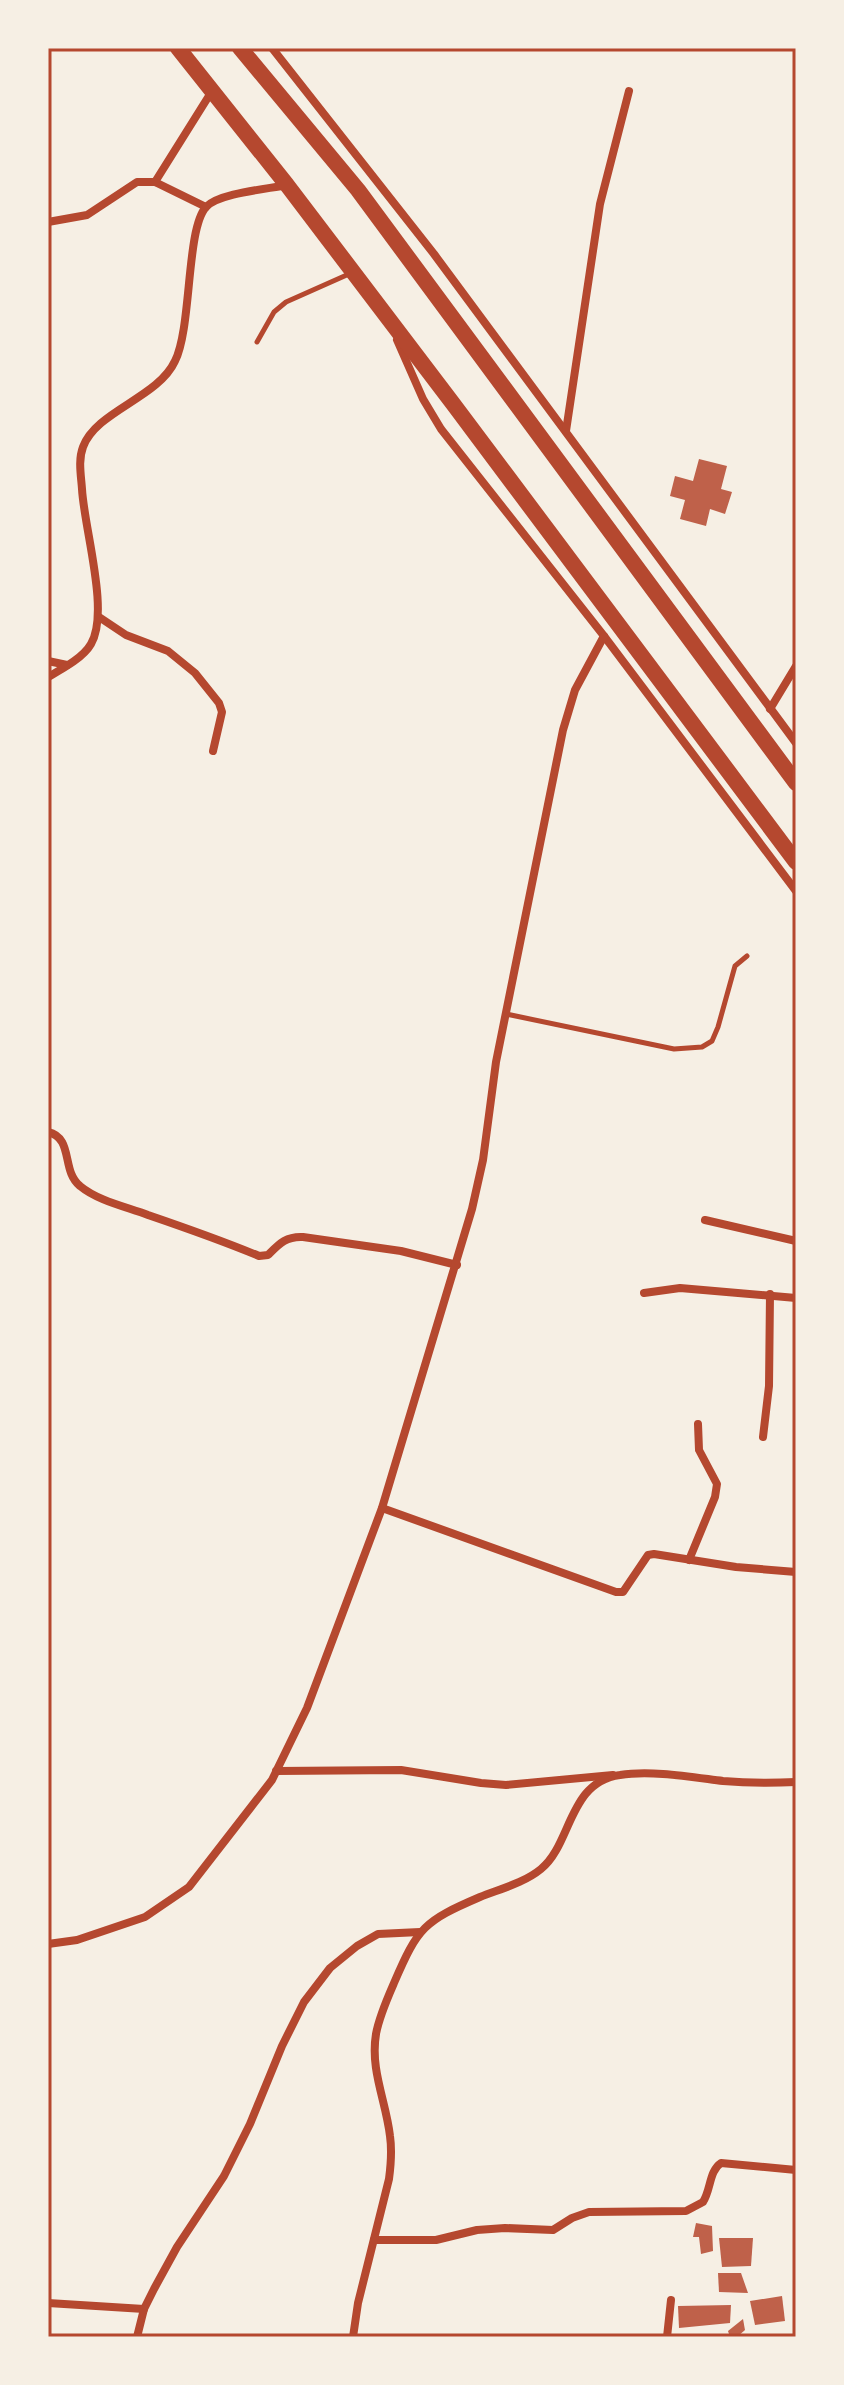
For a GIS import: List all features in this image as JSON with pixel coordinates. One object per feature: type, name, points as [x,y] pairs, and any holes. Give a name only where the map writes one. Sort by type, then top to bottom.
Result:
[{"type":"highway","points":[[178,48],[287,185],[796,862]]},
{"type":"highway","points":[[240,48],[358,190],[796,783]]},
{"type":"street","points":[[272,48],[434,254],[796,743]]},
{"type":"street","points":[[155,182],[213,90]]},
{"type":"street","points":[[566,432],[600,204],[629,91]]},
{"type":"street","points":[[48,222],[87,215],[137,182],[155,182],[206,207]]},
{"type":"street","points":[[48,677],[91,645],[99,617],[83,505],[82,448],[94,429],[148,390],[174,364],[183,336],[199,220],[206,207],[230,196],[287,185]]},
{"type":"street","points":[[391,324],[418,388],[441,429],[604,636],[796,891]]},
{"type":"street","points":[[99,617],[126,635],[168,651],[195,673],[219,703],[222,712],[213,751]]},
{"type":"street","points":[[48,1944],[77,1940],[145,1917],[189,1887],[272,1780],[307,1708],[382,1508],[457,1265],[483,1160],[496,1062],[563,730],[575,690],[604,636]]},
{"type":"street","points":[[48,661],[67,665]]},
{"type":"street","points":[[770,709],[796,666]]},
{"type":"street","points":[[48,1132],[62,1139],[70,1176],[80,1187],[117,1204],[259,1256],[268,1255],[281,1241],[293,1236],[401,1251],[457,1265]]},
{"type":"street","points":[[705,1220],[796,1241]]},
{"type":"street","points":[[644,1293],[680,1288],[796,1298]]},
{"type":"street","points":[[763,1437],[769,1386],[770,1294]]},
{"type":"street","points":[[689,1560],[715,1497],[717,1484],[699,1450],[698,1424]]},
{"type":"street","points":[[382,1508],[616,1592],[623,1592],[648,1555],[661,1554],[796,1572]]},
{"type":"street","points":[[276,1771],[401,1770],[506,1785],[602,1774],[796,1782]]},
{"type":"street","points":[[353,2337],[391,2160],[390,2136],[374,2057],[376,2033],[410,1945],[434,1919],[447,1911],[542,1868],[586,1793],[618,1775]]},
{"type":"street","points":[[137,2337],[144,2309],[177,2247],[224,2176],[304,2002],[330,1968],[357,1946],[378,1934],[420,1932]]},
{"type":"street","points":[[374,2240],[436,2240],[477,2230],[505,2228],[553,2230],[589,2212],[686,2211],[703,2202],[713,2171],[721,2163],[796,2170]]},
{"type":"street","points":[[667,2337],[671,2300]]},
{"type":"street","points":[[48,2303],[144,2309]]},
{"type":"lane","points":[[257,342],[274,312],[286,302],[352,273]]},
{"type":"lane","points":[[506,1014],[674,1049],[702,1047],[712,1041],[718,1027],[735,966],[747,956]]},
{"type":"building","points":[[699,459],[727,466],[721,489],[732,492],[725,514],[710,509],[706,526],[680,519],[685,500],[670,496],[675,476],[693,481]]},
{"type":"building","points":[[696,2223],[712,2226],[713,2251],[701,2254],[699,2237],[693,2237]]},
{"type":"building","points":[[719,2238],[753,2238],[751,2266],[722,2267]]},
{"type":"building","points":[[718,2273],[741,2273],[748,2293],[719,2292]]},
{"type":"building","points":[[782,2296],[785,2321],[755,2325],[750,2301]]},
{"type":"building","points":[[731,2305],[730,2323],[679,2328],[678,2306]]},
{"type":"building","points":[[743,2319],[745,2330],[737,2337],[730,2337],[728,2331]]},
{"type":"building","points":[[685,2334],[718,2334],[718,2337],[685,2337]]}]
